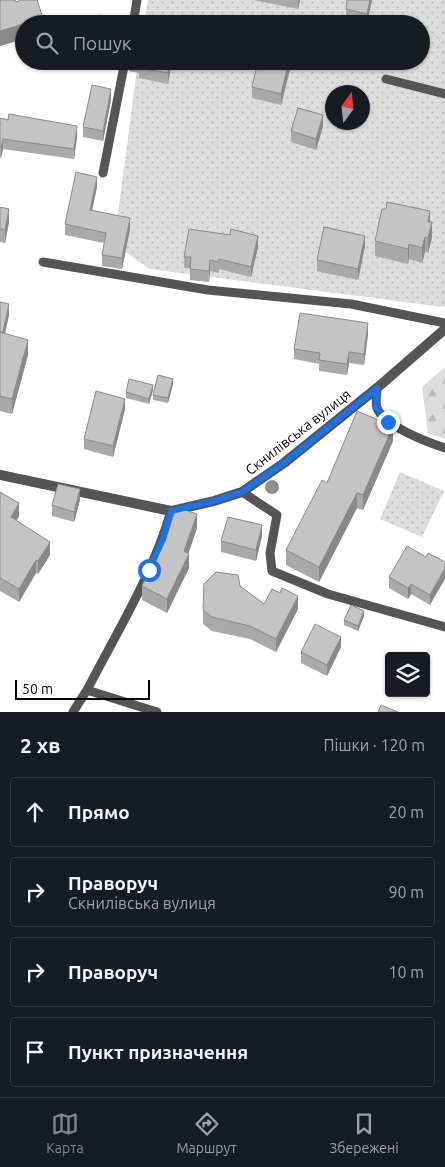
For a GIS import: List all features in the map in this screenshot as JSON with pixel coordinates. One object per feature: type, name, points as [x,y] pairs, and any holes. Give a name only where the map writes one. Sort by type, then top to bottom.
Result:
[{"type":"street","name":"Скнилівська вулиця","points":[[0,475],[171,511],[242,492],[300,451],[445,329]]},
{"type":"lane","points":[[134,15],[137,0]]},
{"type":"lane","points":[[103,173],[123,70]]},
{"type":"lane","points":[[386,79],[445,94]]},
{"type":"lane","points":[[42,262],[208,290],[352,304],[445,323]]},
{"type":"lane","points":[[377,388],[376,407],[388,422],[445,448]]},
{"type":"lane","points":[[242,492],[277,515],[270,553],[272,571],[328,594],[445,627]]},
{"type":"lane","points":[[74,712],[88,690],[149,570],[163,539],[171,511]]},
{"type":"lane","points":[[88,690],[157,712]]},
{"type":"green space","points":[[148,0],[445,0],[445,306],[150,269],[114,244],[137,70],[430,70],[430,15],[146,15]]},
{"type":"green space","points":[[445,367],[445,439],[428,433],[422,387]]},
{"type":"green space","points":[[400,472],[444,491],[422,537],[380,519]]},
{"type":"building","points":[[0,0],[15,0],[16,2],[21,0],[37,0],[42,15],[15,15],[15,26],[0,31]]},
{"type":"building","points":[[347,0],[370,0],[367,14],[346,9]]},
{"type":"building","points":[[151,70],[168,70],[168,73]]},
{"type":"building","points":[[256,70],[287,70],[281,94],[252,87]]},
{"type":"building","points":[[92,85],[111,89],[103,131],[83,127]]},
{"type":"building","points":[[298,108],[323,115],[316,139],[291,131]]},
{"type":"building","points":[[9,114],[77,126],[74,149],[3,139],[1,148],[0,118],[8,120]]},
{"type":"building","points":[[76,172],[97,177],[90,210],[130,218],[122,258],[102,255],[106,233],[65,224]]},
{"type":"building","points":[[387,202],[430,211],[428,222],[432,222],[428,238],[425,237],[422,248],[409,244],[408,249],[375,241],[382,209],[386,209]]},
{"type":"building","points":[[0,207],[9,209],[5,230],[0,229]]},
{"type":"building","points":[[324,227],[365,236],[358,269],[317,260]]},
{"type":"building","points":[[189,229],[230,235],[231,229],[258,236],[251,267],[219,259],[219,262],[210,260],[209,271],[190,269],[191,257],[184,257]]},
{"type":"building","points":[[0,302],[9,304],[3,332],[0,332]]},
{"type":"building","points":[[300,313],[368,323],[364,354],[349,352],[347,364],[319,360],[320,353],[294,349]]},
{"type":"building","points":[[0,332],[28,340],[12,399],[0,396]]},
{"type":"building","points":[[158,375],[173,379],[168,398],[153,395]]},
{"type":"building","points":[[129,379],[153,385],[149,399],[126,392]]},
{"type":"building","points":[[96,391],[125,399],[113,446],[84,439]]},
{"type":"building","points":[[357,411],[393,426],[363,495],[357,493],[319,567],[286,550],[322,480],[327,483]]},
{"type":"building","points":[[58,484],[80,489],[74,512],[52,505]]},
{"type":"building","points":[[0,492],[19,503],[11,517],[50,542],[38,561],[36,560],[19,589],[0,578]]},
{"type":"building","points":[[176,507],[197,514],[184,551],[189,554],[167,599],[142,586],[162,541],[165,542]]},
{"type":"building","points":[[228,517],[262,525],[256,550],[221,541]]},
{"type":"building","points":[[407,546],[426,557],[428,553],[445,562],[445,568],[430,595],[411,584],[408,588],[389,577]]},
{"type":"building","points":[[216,572],[238,575],[240,586],[264,604],[272,589],[280,593],[282,588],[298,596],[276,639],[250,626],[212,617],[203,610],[204,584]]},
{"type":"building","points":[[351,605],[364,611],[358,626],[344,620]]},
{"type":"building","points":[[315,624],[341,637],[327,665],[301,652]]},
{"type":"building","points":[[381,705],[398,712],[378,712]]},
{"type":"route","points":[[149,570],[163,539],[171,511],[242,492],[284,463],[377,388],[376,407],[388,422]]}]
